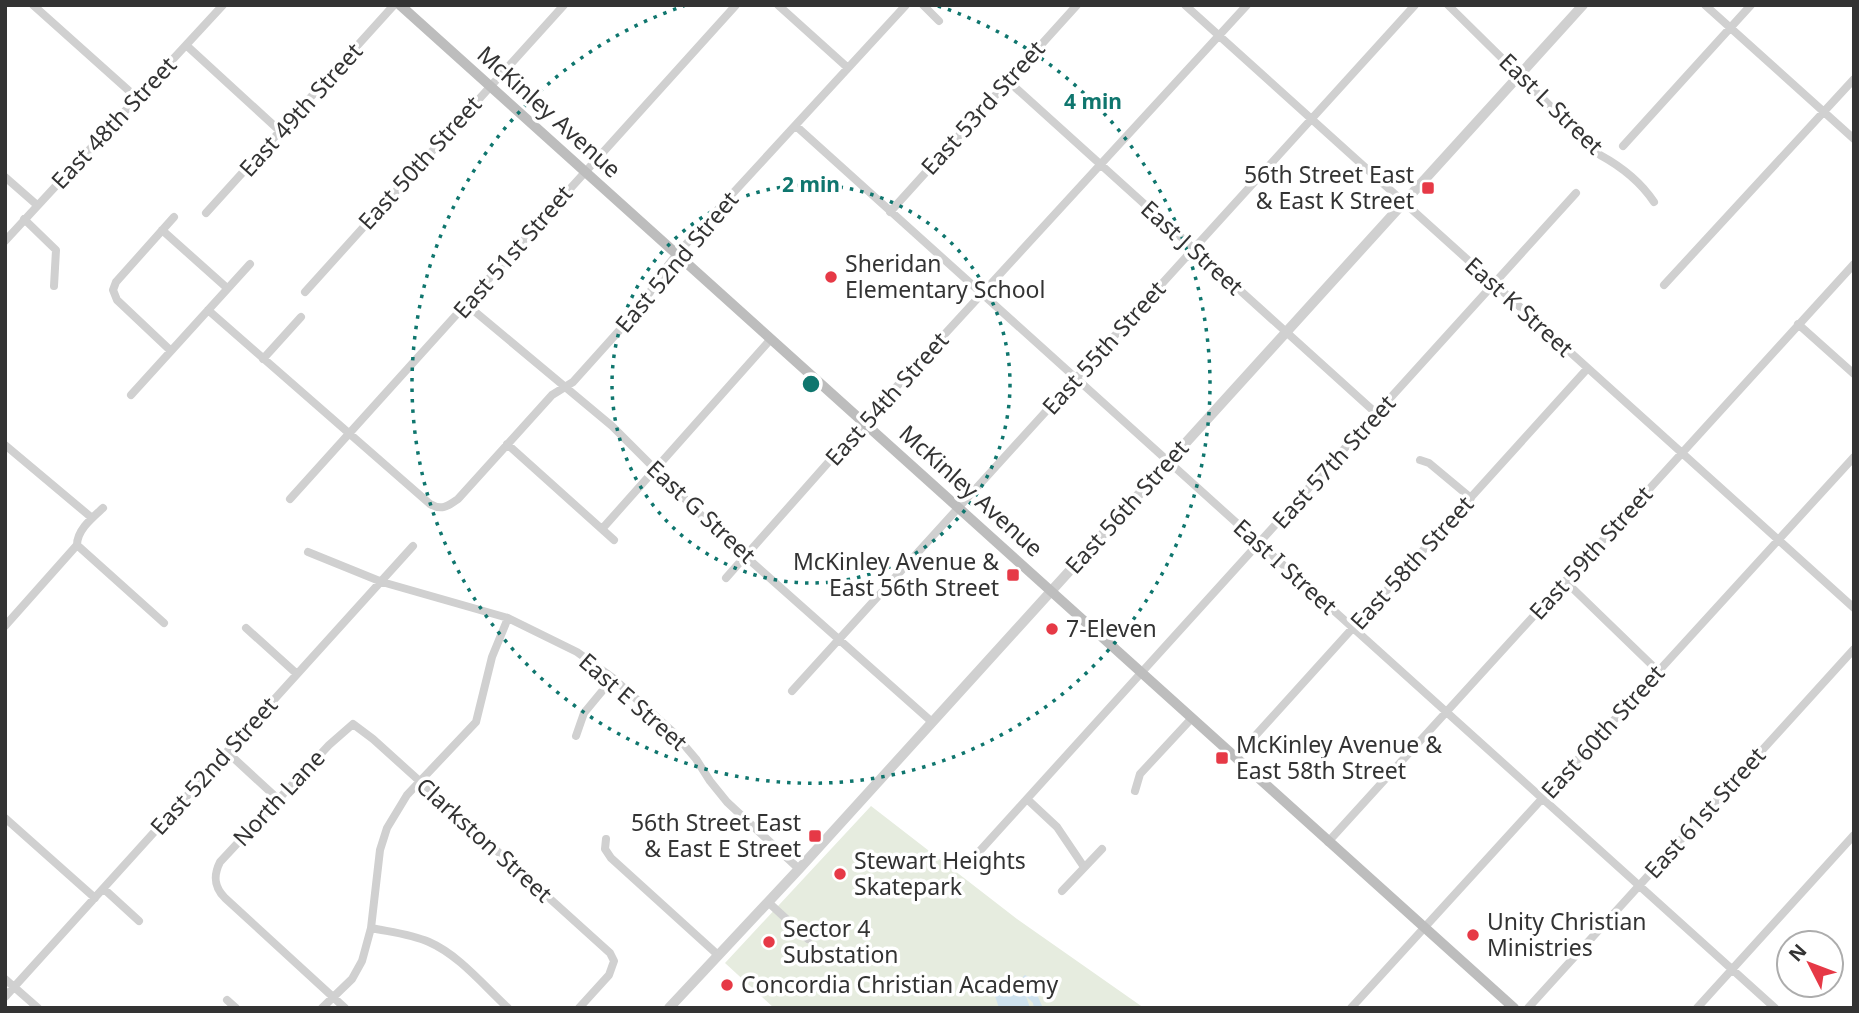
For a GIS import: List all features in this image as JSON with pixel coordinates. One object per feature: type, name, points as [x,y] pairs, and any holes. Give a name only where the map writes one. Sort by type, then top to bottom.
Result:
[{"type":"main road","name":"McKinley Avenue","points":[[397,5],[1514,1008]]},
{"type":"street","points":[[33,5],[137,98]]},
{"type":"street","name":"East 48th Street","points":[[5,241],[223,5]]},
{"type":"street","name":"East 49th Street","points":[[206,213],[397,5]]},
{"type":"street","name":"East 50th Street","points":[[305,292],[564,5]]},
{"type":"street","name":"East 51st Street","points":[[290,499],[736,5]]},
{"type":"street","points":[[778,5],[848,68]]},
{"type":"street","name":"East 52nd Street","points":[[349,435],[427,502],[442,509],[458,499],[552,395],[573,382],[644,303],[676,255],[906,5]]},
{"type":"street","points":[[923,5],[939,21]]},
{"type":"street","name":"East 53rd Street","points":[[890,212],[1077,5]]},
{"type":"street","name":"East K Street","points":[[1185,5],[1854,608]]},
{"type":"street","name":"East 54th Street","points":[[726,578],[864,422],[1247,5]]},
{"type":"street","name":"East 55th Street","points":[[792,691],[1415,5]]},
{"type":"street","name":"East L Street","points":[[1448,5],[1600,155],[1620,166],[1647,191],[1654,202]]},
{"type":"street","name":"East 56th Street","points":[[669,1008],[1405,204],[1583,5]]},
{"type":"street","points":[[1705,5],[1854,139]]},
{"type":"street","points":[[1623,146],[1751,5]]},
{"type":"street","points":[[186,45],[281,132]]},
{"type":"street","points":[[1664,285],[1854,79]]},
{"type":"street","name":"East J Street","points":[[1008,81],[1377,414]]},
{"type":"street","name":"East I Street","points":[[796,126],[1775,1008]]},
{"type":"street","points":[[5,177],[37,205]]},
{"type":"street","name":"East 57th Street","points":[[977,854],[1576,193]]},
{"type":"street","points":[[171,351],[117,300],[113,292],[116,282],[174,216]]},
{"type":"street","points":[[24,219],[56,250],[54,286]]},
{"type":"street","points":[[162,230],[227,288]]},
{"type":"street","points":[[131,395],[250,264]]},
{"type":"street","name":"East 59th Street","points":[[1328,842],[1854,264]]},
{"type":"street","name":"East G Street","points":[[467,305],[612,426],[719,532],[932,722]]},
{"type":"street","points":[[208,310],[349,435]]},
{"type":"street","points":[[263,359],[301,317]]},
{"type":"street","points":[[1798,324],[1854,374]]},
{"type":"street","points":[[602,529],[770,340]]},
{"type":"street","name":"East 58th Street","points":[[1236,757],[1587,369]]},
{"type":"street","points":[[508,444],[614,540]]},
{"type":"street","points":[[5,445],[92,518]]},
{"type":"street","name":"East 60th Street","points":[[1351,1008],[1854,457]]},
{"type":"street","points":[[1420,460],[1429,463],[1471,498]]},
{"type":"street","points":[[5,626],[77,545],[77,537],[103,508]]},
{"type":"street","points":[[77,545],[164,623]]},
{"type":"street","name":"East 52nd Street","points":[[5,997],[413,546]]},
{"type":"street","name":"East E Street","points":[[308,552],[382,582],[508,618],[562,644],[613,678],[673,732],[727,802],[799,869]]},
{"type":"street","points":[[1565,581],[1658,671]]},
{"type":"street","points":[[323,1008],[356,974],[371,928],[383,839],[396,810],[478,718],[492,657],[508,618]]},
{"type":"street","points":[[246,628],[298,674]]},
{"type":"street","name":"East 61st Street","points":[[1528,1008],[1854,649]]},
{"type":"street","points":[[576,736],[584,713],[613,678]]},
{"type":"street","points":[[1135,791],[1140,774],[1192,718]]},
{"type":"street","name":"Clarkston Street","points":[[353,724],[607,950],[614,966],[579,1008]]},
{"type":"street","name":"North Lane","points":[[332,996],[225,898],[217,889],[215,878],[220,862],[340,733],[353,724]]},
{"type":"street","points":[[226,752],[278,799]]},
{"type":"street","points":[[1027,799],[1057,827],[1084,867]]},
{"type":"street","points":[[5,818],[95,898]]},
{"type":"street","points":[[1697,1008],[1854,835]]},
{"type":"street","points":[[606,839],[605,849],[611,858],[718,955]]},
{"type":"street","points":[[1062,891],[1102,849]]},
{"type":"street","points":[[104,889],[139,921]]},
{"type":"street","points":[[768,902],[808,939]]},
{"type":"street","points":[[371,928],[419,938],[437,946],[508,1008]]},
{"type":"street","points":[[5,979],[38,1008]]},
{"type":"street","points":[[332,996],[345,1008]]},
{"type":"street","points":[[227,1000],[236,1008]]},
{"type":"shaded area","points":[[871,806],[1017,919],[1144,1008],[774,1008],[725,963]]},
{"type":"water","points":[[1025,975],[1032,983],[1026,993],[1035,990],[1043,1008],[1034,1008],[1026,996],[1030,1008],[999,1008],[993,990],[999,986],[1014,985]]},
{"type":"place","name":"56th Street East & East K Street","points":[[1428,188]]},
{"type":"place","name":"Sheridan Elementary School","points":[[831,277]]},
{"type":"place","name":"McKinley Avenue & East 56th Street","points":[[1013,575]]},
{"type":"place","name":"7-Eleven","points":[[1052,629]]},
{"type":"place","name":"McKinley Avenue & East 58th Street","points":[[1222,758]]},
{"type":"place","name":"56th Street East & East E Street","points":[[815,836]]},
{"type":"place","name":"Stewart Heights Skatepark","points":[[840,874]]},
{"type":"place","name":"Unity Christian Ministries","points":[[1473,935]]},
{"type":"place","name":"Sector 4 Substation","points":[[769,942]]},
{"type":"place","name":"Concordia Christian Academy","points":[[727,985]]}]
